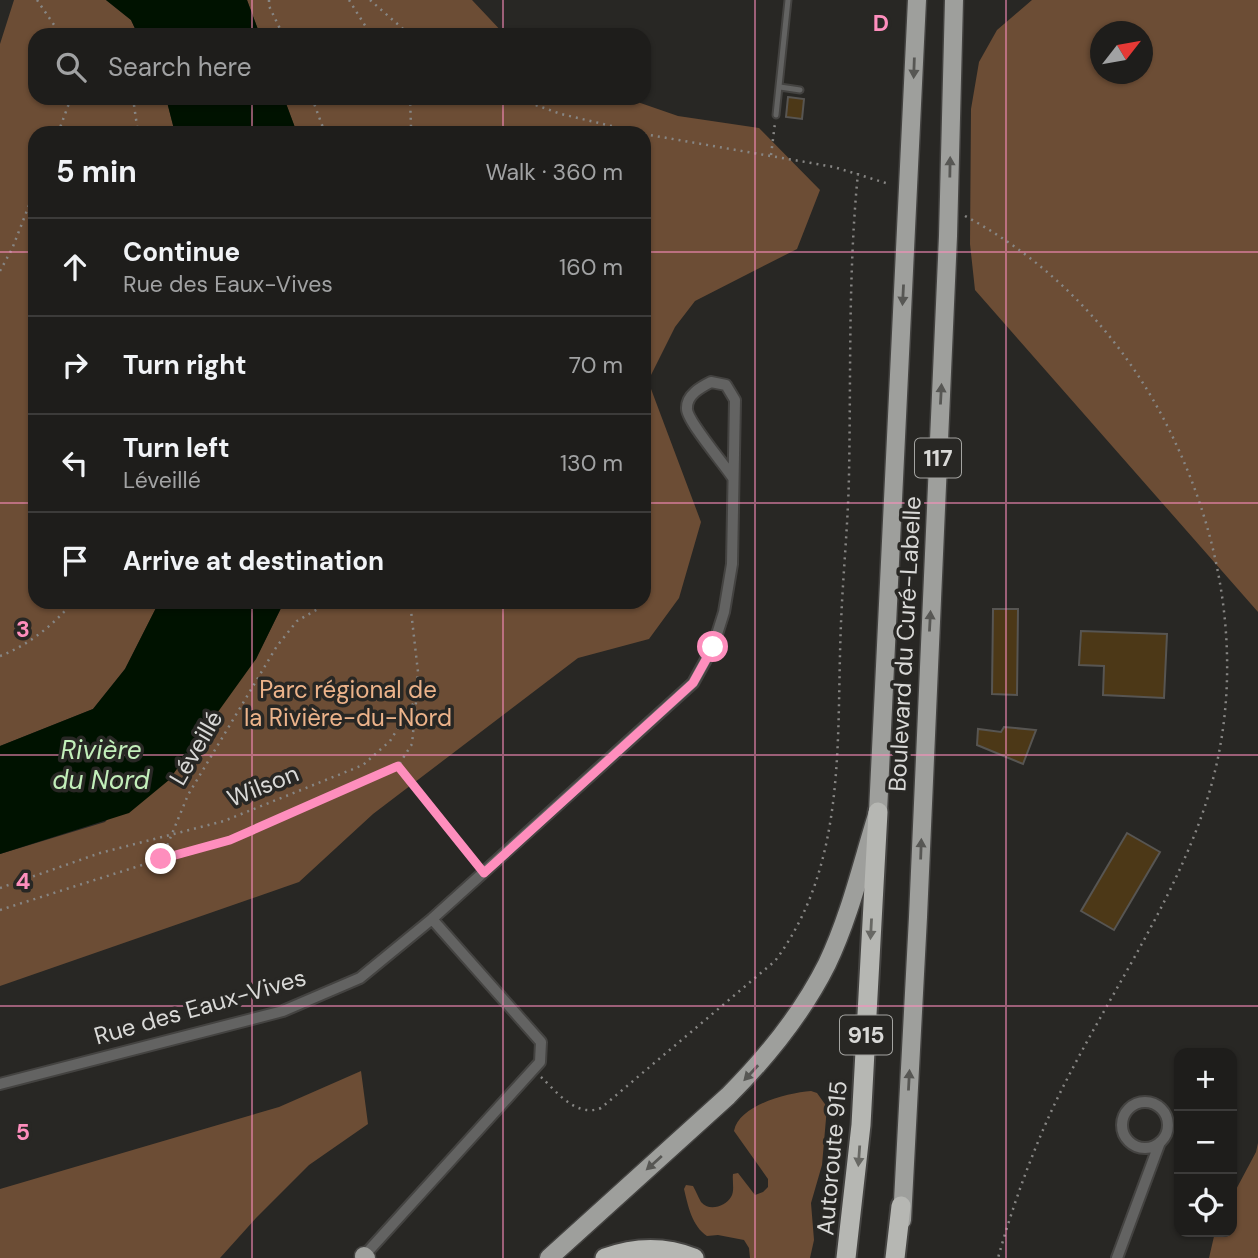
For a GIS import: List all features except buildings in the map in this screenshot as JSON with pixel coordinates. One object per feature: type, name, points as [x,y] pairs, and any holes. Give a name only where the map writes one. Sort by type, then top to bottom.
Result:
[{"type":"highway","name":"Autoroute 915","points":[[846,1258],[861,1125],[878,811]]},
{"type":"highway","points":[[895,1258],[901,1206]]},
{"type":"highway","points":[[605,1258],[643,1249],[667,1250],[694,1258]]},
{"type":"main road","name":"Boulevard du Curé-Labelle","points":[[549,1258],[728,1096],[791,1024],[813,990],[838,938],[878,811],[917,0]]},
{"type":"main road","name":"Boulevard du Curé-Labelle","points":[[903,1258],[901,1206],[918,917],[948,236],[954,0]]},
{"type":"street","name":"Rue des Eaux-Vives","points":[[0,1084],[284,1011],[360,978],[432,919],[693,683],[713,647],[724,612],[732,564],[735,400],[726,385],[711,382],[698,388],[689,401],[687,410],[693,423],[733,478]]},
{"type":"street","points":[[364,1257],[540,1062],[541,1042],[432,919]]},
{"type":"street","points":[[1117,1258],[1160,1142],[1168,1129],[1165,1114],[1153,1104],[1146,1102],[1126,1112],[1122,1126],[1127,1140],[1140,1147],[1154,1146],[1160,1142]]},
{"type":"lane","points":[[776,115],[788,0]]},
{"type":"lane","points":[[780,87],[800,90]]},
{"type":"path","points":[[37,0],[56,28]]},
{"type":"path","points":[[269,0],[269,6],[280,28]]},
{"type":"path","points":[[349,0],[367,28]]},
{"type":"path","points":[[370,0],[402,28]]},
{"type":"path","points":[[61,126],[68,105]]},
{"type":"path","points":[[134,105],[137,126]]},
{"type":"path","points":[[315,105],[322,126]]},
{"type":"path","points":[[410,105],[411,126]]},
{"type":"path","points":[[536,105],[612,126]]},
{"type":"path","points":[[771,155],[775,124]]},
{"type":"path","points":[[651,135],[858,173],[889,184]]},
{"type":"path","points":[[534,1070],[575,1108],[584,1111],[601,1108],[775,961],[791,936],[823,864],[830,830],[839,730],[840,636],[849,476],[853,216],[858,173]]},
{"type":"path","points":[[0,271],[28,208]]},
{"type":"path","points":[[965,216],[1023,251],[1067,289],[1108,334],[1148,390],[1182,456],[1200,502],[1222,587],[1227,647],[1221,733],[1204,810],[1162,903],[1056,1102],[999,1258]]},
{"type":"path","points":[[0,656],[11,652],[55,623],[67,609]]},
{"type":"path","name":"Léveillé","points":[[161,859],[209,757],[276,646],[297,621],[318,609]]},
{"type":"path","name":"Wilson","points":[[0,888],[100,853],[224,821],[363,765],[390,741],[416,699],[418,672],[411,609]]},
{"type":"path","points":[[0,910],[230,840],[398,766],[412,744],[416,699]]},
{"type":"path","points":[[398,766],[484,873]]},
{"type":"green space","points":[[14,0],[106,0],[131,20],[135,28],[28,28],[28,105],[168,105],[173,126],[28,126],[28,609],[155,609],[125,669],[93,709],[0,746],[0,44]]},
{"type":"green space","points":[[247,0],[472,0],[498,28],[257,28]]},
{"type":"green space","points":[[1032,0],[1258,0],[1258,612],[975,290],[970,244],[971,109],[979,62],[997,30]]},
{"type":"green space","name":"Parc régional de la Rivière-du-Nord","points":[[287,105],[646,105],[678,116],[759,128],[820,190],[797,249],[695,301],[675,327],[651,375],[651,126],[294,126]]},
{"type":"green space","name":"Parc régional de la Rivière-du-Nord","points":[[651,389],[701,522],[679,598],[649,639],[578,658],[373,814],[299,882],[0,986],[0,854],[105,822],[256,659],[281,609],[651,609]]},
{"type":"green space","points":[[361,1071],[368,1124],[309,1165],[220,1258],[0,1258],[0,1189],[279,1107]]},
{"type":"green space","points":[[811,1091],[817,1093],[827,1107],[822,1165],[811,1203],[814,1240],[810,1258],[750,1258],[749,1248],[744,1240],[718,1235],[707,1236],[691,1215],[684,1189],[686,1185],[693,1186],[701,1202],[708,1207],[721,1205],[729,1200],[733,1189],[733,1174],[738,1173],[755,1195],[763,1192],[768,1187],[768,1179],[734,1131],[738,1122],[754,1107],[765,1102]]},
{"type":"green space","points":[[1258,1143],[1258,1258],[1209,1258],[1214,1237],[1237,1237],[1237,1188]]},
{"type":"water","points":[[106,0],[247,0],[257,28],[135,28],[131,20]]},
{"type":"water","points":[[168,105],[287,105],[294,126],[173,126]]},
{"type":"water","name":"Rivière du Nord","points":[[155,609],[281,609],[256,659],[169,780],[129,813],[0,854],[0,746],[93,709],[125,669]]},
{"type":"route","points":[[161,859],[230,840],[398,766],[484,873],[693,683],[713,647]]}]
